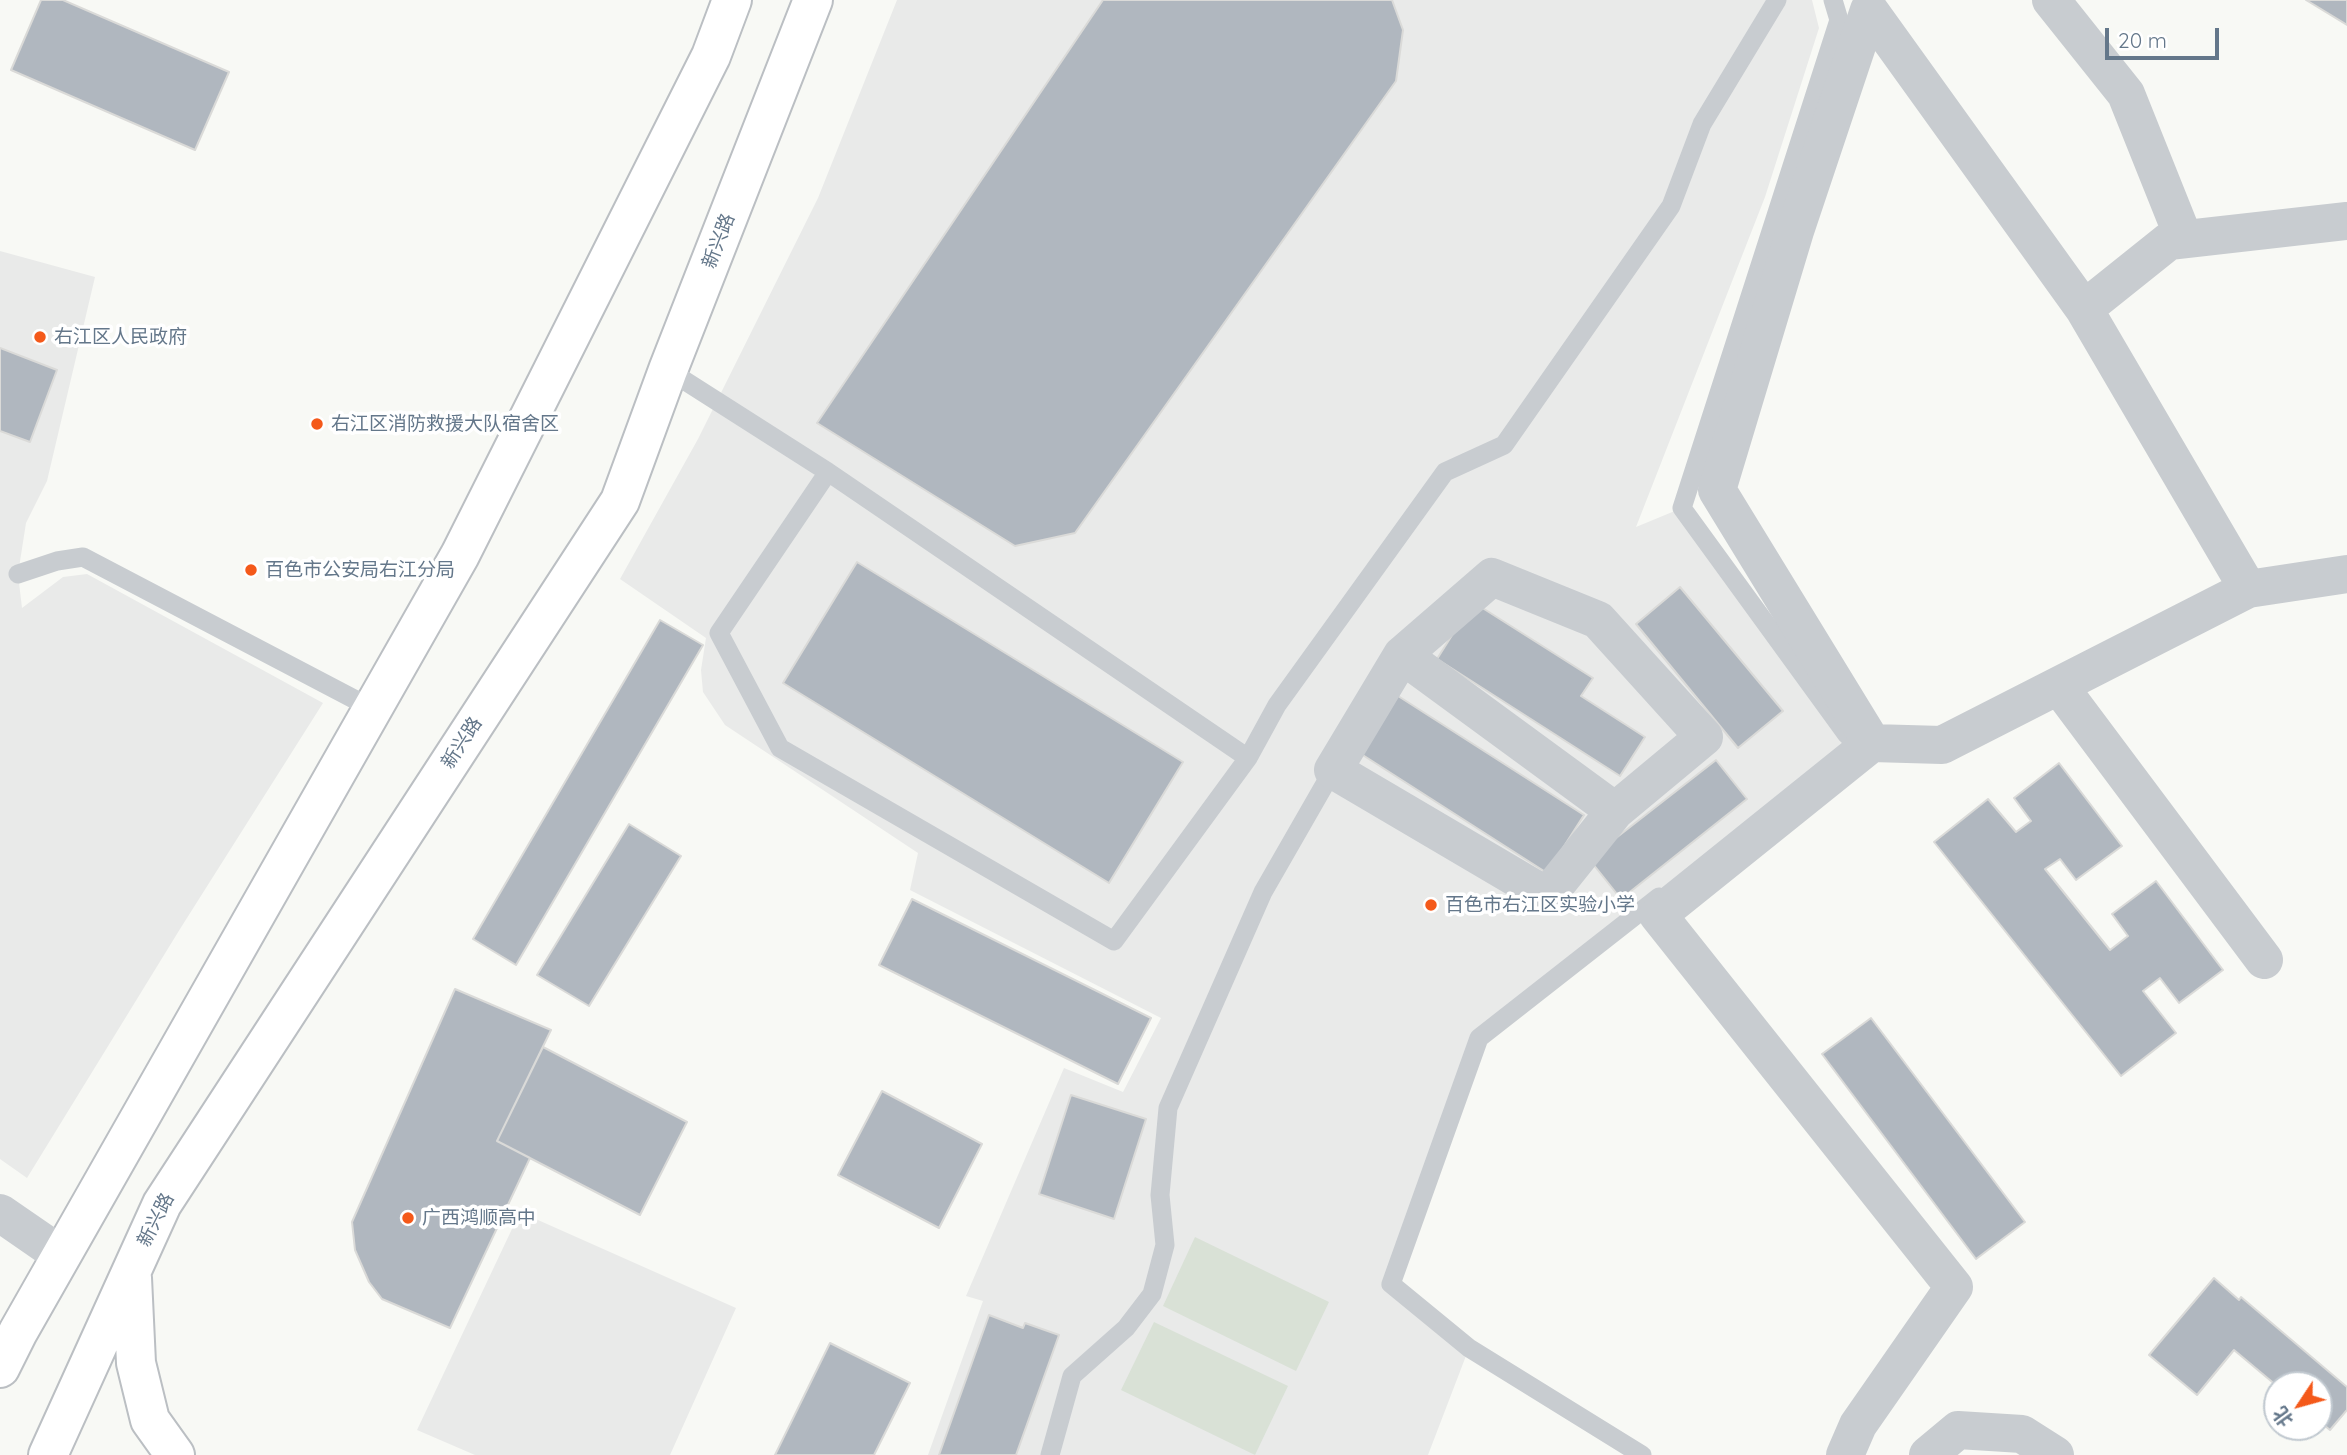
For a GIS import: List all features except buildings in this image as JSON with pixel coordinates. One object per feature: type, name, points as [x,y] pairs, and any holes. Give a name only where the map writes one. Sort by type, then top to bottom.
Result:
[{"type":"main road","points":[[0,1368],[55,1266],[460,555],[711,56],[732,0]]},
{"type":"main road","name":"新兴路","points":[[48,1455],[162,1204],[620,501],[668,370],[813,0]]},
{"type":"main road","points":[[0,1308],[55,1266]]},
{"type":"main road","points":[[132,1270],[136,1363],[150,1420],[175,1455]]},
{"type":"street","points":[[2051,0],[2126,93],[2184,239]]},
{"type":"street","points":[[1872,743],[1717,490],[1795,231],[1869,10],[2084,309],[2248,589]]},
{"type":"street","points":[[2084,309],[2169,241],[2347,221]]},
{"type":"street","points":[[1845,1455],[1858,1425],[1954,1287],[1658,915],[1872,743],[1942,745],[2248,589],[2347,574]]},
{"type":"street","points":[[1492,577],[1598,620],[1703,737],[1615,811],[1547,897],[1333,770],[1402,655],[1492,577]]},
{"type":"street","points":[[1402,655],[1615,811]]},
{"type":"street","points":[[2059,686],[2264,960]]},
{"type":"street","points":[[0,1213],[55,1266]]},
{"type":"street","points":[[1927,1455],[1958,1430],[2022,1434],[2055,1455]]},
{"type":"lane","points":[[828,472],[719,633],[780,748],[1114,941],[1248,758],[1277,705],[1444,472],[1504,444],[1671,206],[1702,124],[1777,0]]},
{"type":"lane","points":[[1642,1455],[1469,1348],[1391,1284],[1479,1038],[1853,744],[1682,508],[1839,20],[1833,0]]},
{"type":"lane","points":[[668,370],[828,472],[1248,758]]},
{"type":"lane","points":[[18,574],[57,561],[83,557],[373,709]]},
{"type":"lane","points":[[1050,1455],[1072,1376],[1126,1328],[1152,1294],[1165,1245],[1160,1195],[1168,1108],[1263,892],[1333,770]]},
{"type":"shaded area","points":[[897,0],[1812,0],[1819,28],[1765,197],[1636,527],[1682,508],[1853,744],[1479,1038],[1392,1283],[1469,1348],[1428,1455],[928,1455],[983,1301],[966,1296],[1064,1068],[1123,1092],[1161,1018],[910,890],[918,853],[725,725],[703,692],[701,670],[706,638],[620,579],[698,439],[818,198]]},
{"type":"shaded area","points":[[0,251],[95,277],[47,481],[26,523],[18,574],[22,608],[63,577],[87,574],[323,703],[27,1178],[0,1159]]},
{"type":"shaded area","points":[[520,1212],[736,1308],[670,1455],[475,1455],[417,1430]]},
{"type":"shaded area","points":[[1195,1237],[1329,1302],[1296,1371],[1163,1306]]},
{"type":"shaded area","points":[[1154,1322],[1288,1386],[1255,1455],[1121,1390]]},
{"type":"place","name":"右江区人民政府","points":[[40,337]]},
{"type":"place","name":"右江区消防救援大队宿舍区","points":[[317,424]]},
{"type":"place","name":"百色市公安局右江分局","points":[[251,570]]},
{"type":"place","name":"百色市右江区实验小学","points":[[1431,905]]},
{"type":"place","name":"广西鸿顺高中","points":[[408,1218]]}]
